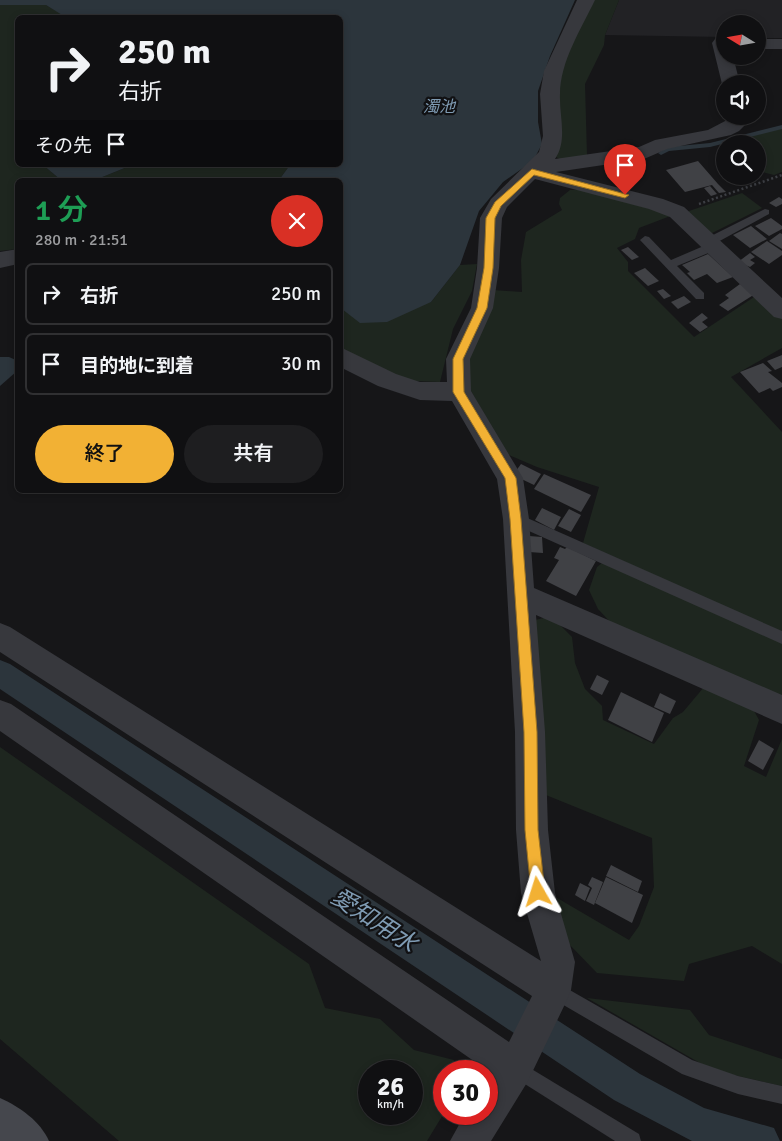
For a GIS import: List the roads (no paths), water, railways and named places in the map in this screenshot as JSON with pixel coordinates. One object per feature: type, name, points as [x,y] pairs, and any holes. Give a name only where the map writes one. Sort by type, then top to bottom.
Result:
[{"type":"street","points":[[469,1141],[515,1068],[554,990],[558,962],[538,892],[532,830],[530,732],[516,519],[510,478],[458,392],[458,359],[482,308],[488,268],[491,218],[498,204],[548,154],[553,136],[550,94],[553,70],[586,0]]},
{"type":"street","points":[[766,44],[782,44]]},
{"type":"street","points":[[534,170],[644,153],[659,145],[710,135],[736,125]]},
{"type":"street","points":[[534,170],[656,204],[677,212],[780,306]]},
{"type":"street","points":[[0,260],[15,257]]},
{"type":"street","points":[[343,358],[387,380],[420,391],[458,392]]},
{"type":"street","points":[[521,595],[782,710]]},
{"type":"street","points":[[0,636],[554,990]]},
{"type":"street","points":[[0,714],[515,1068]]},
{"type":"street","points":[[0,1117],[30,1141]]},
{"type":"lane","points":[[669,265],[712,244],[765,212]]},
{"type":"lane","points":[[645,240],[700,296]]},
{"type":"lane","points":[[516,519],[782,638]]},
{"type":"lane","points":[[554,990],[688,1068],[738,1085],[782,1095]]},
{"type":"lane","points":[[515,1068],[632,1141]]},
{"type":"water","name":"濁池","points":[[0,0],[575,0],[550,56],[538,91],[538,122],[542,144],[533,161],[503,182],[479,211],[460,265],[431,302],[387,322],[360,323],[343,310],[343,178],[280,178],[289,167],[343,167],[343,15],[62,15],[46,5],[0,5]]},
{"type":"water","points":[[45,167],[127,167],[100,178],[59,178]]},
{"type":"water","points":[[0,357],[9,357],[15,360],[15,373],[0,386]]},
{"type":"waterway","points":[[661,153],[668,149],[710,145],[782,127]]},
{"type":"waterway","name":"愛知用水","points":[[0,673],[627,1087],[699,1125],[761,1141]]}]
